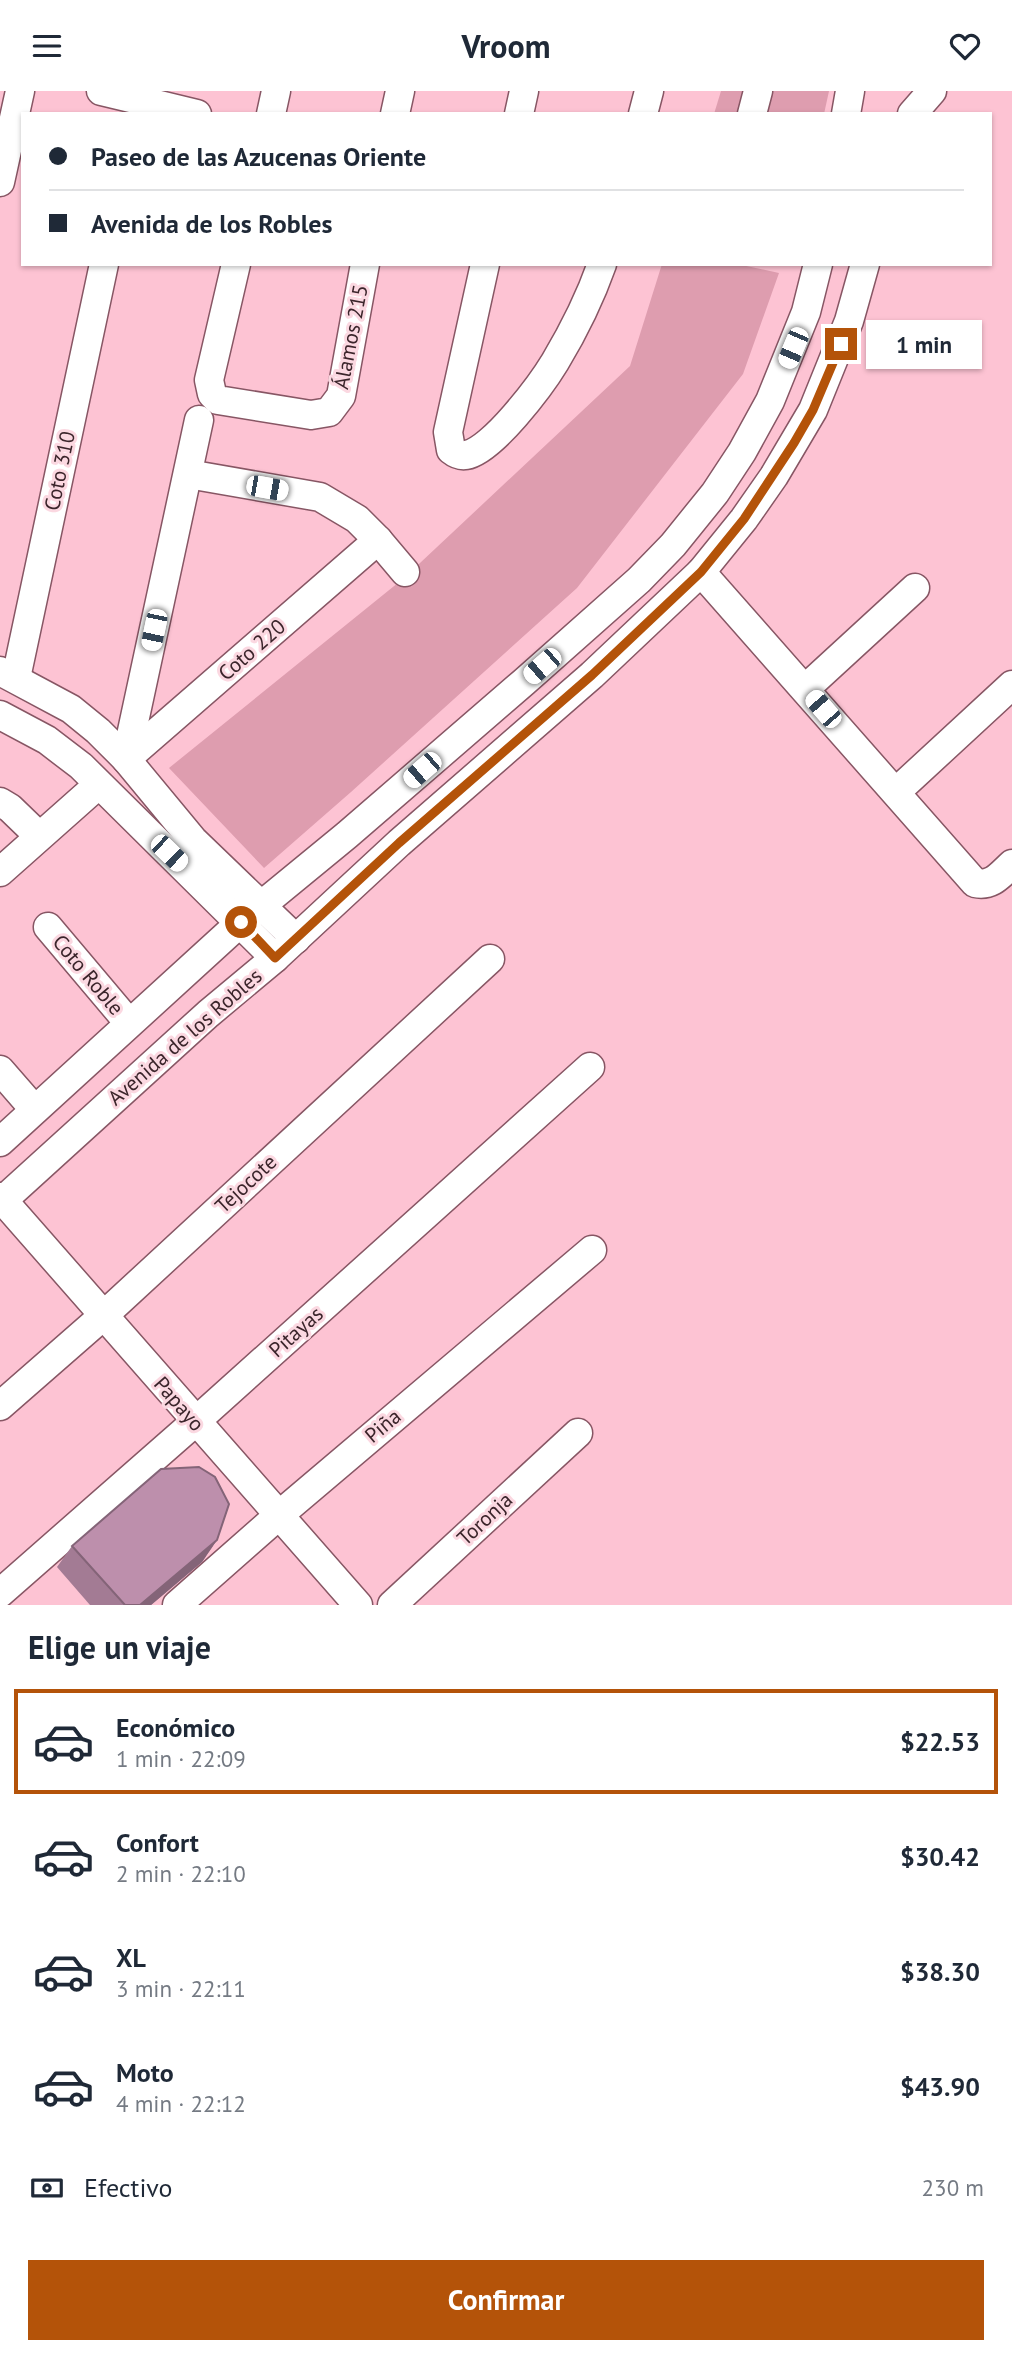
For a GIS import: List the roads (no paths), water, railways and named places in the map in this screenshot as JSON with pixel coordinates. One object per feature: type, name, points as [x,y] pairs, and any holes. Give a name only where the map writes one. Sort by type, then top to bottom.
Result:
[{"type":"street","points":[[0,182],[20,91]]},
{"type":"street","points":[[101,91],[187,112]]},
{"type":"street","points":[[271,112],[276,91]]},
{"type":"street","points":[[395,112],[400,91]]},
{"type":"street","points":[[519,112],[524,91]]},
{"type":"street","points":[[644,112],[649,91]]},
{"type":"street","points":[[753,112],[758,91]]},
{"type":"street","points":[[846,112],[850,91]]},
{"type":"street","points":[[914,112],[932,91]]},
{"type":"street","name":"Coto 310","points":[[8,674],[104,266]]},
{"type":"street","name":"Álamos 215","points":[[236,266],[209,380],[212,394],[218,400],[311,415],[329,412],[341,396],[365,266]]},
{"type":"street","points":[[485,266],[449,432],[452,450],[459,455],[468,455],[492,440],[510,422],[540,383],[554,364],[600,266]]},
{"type":"street","points":[[0,1142],[241,922],[347,835],[533,674],[639,580],[673,545],[715,493],[742,453],[770,401],[806,312],[818,266]]},
{"type":"street","name":"Avenida de los Robles","points":[[1,1200],[208,1014],[275,958],[399,843],[592,675],[701,572],[744,519],[774,476],[813,410],[849,321],[864,266]]},
{"type":"street","points":[[126,759],[199,420]]},
{"type":"street","points":[[188,474],[320,497],[357,519],[379,540],[405,572]]},
{"type":"street","name":"Coto 220","points":[[126,759],[379,540]]},
{"type":"street","points":[[701,572],[975,883],[984,885],[993,882],[1012,864]]},
{"type":"street","points":[[805,689],[915,589]]},
{"type":"street","points":[[8,674],[71,709],[98,731],[126,759],[193,840],[296,939]]},
{"type":"street","points":[[896,792],[1012,685]]},
{"type":"street","points":[[47,740],[71,709]]},
{"type":"street","points":[[0,715],[47,740],[81,767],[275,958]]},
{"type":"street","points":[[0,872],[98,785]]},
{"type":"street","points":[[0,802],[39,836]]},
{"type":"street","name":"Coto Roble","points":[[48,927],[129,1023]]},
{"type":"street","name":"Tejocote","points":[[0,1406],[103,1316],[490,959]]},
{"type":"street","name":"Pitayas","points":[[0,1593],[195,1422],[590,1067]]},
{"type":"street","points":[[0,1070],[34,1109]]},
{"type":"street","name":"Papayo","points":[[1,1200],[358,1605]]},
{"type":"street","name":"Piña","points":[[177,1605],[278,1515],[592,1249]]},
{"type":"street","name":"Toronja","points":[[392,1605],[578,1433]]}]
